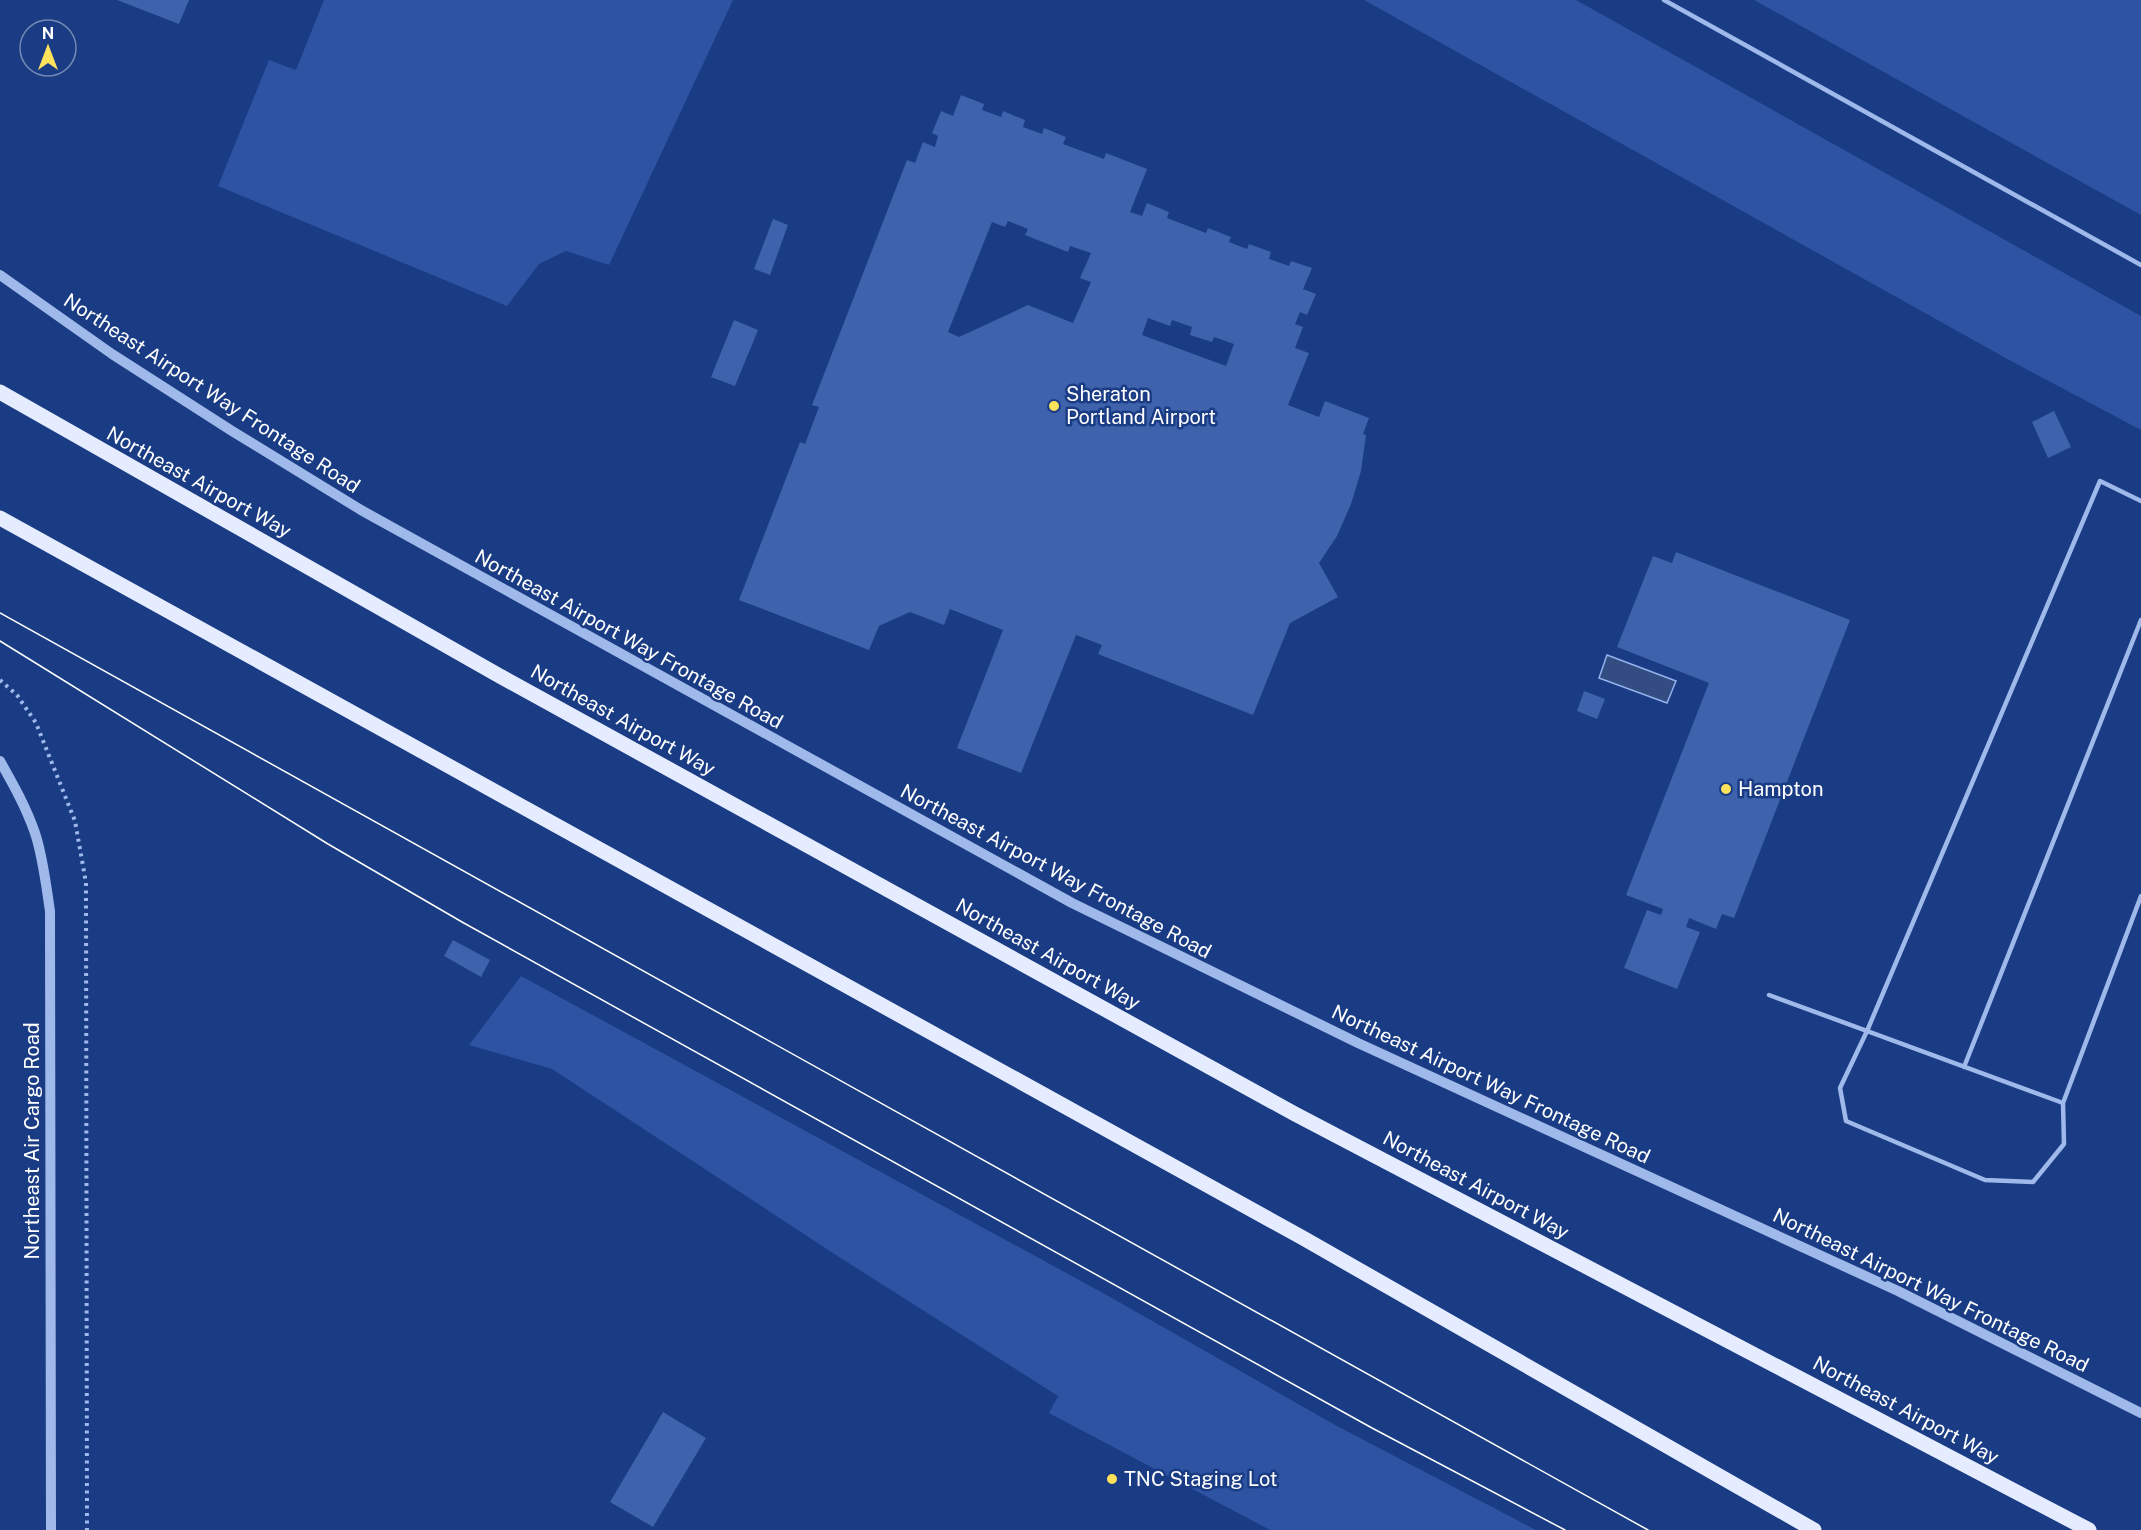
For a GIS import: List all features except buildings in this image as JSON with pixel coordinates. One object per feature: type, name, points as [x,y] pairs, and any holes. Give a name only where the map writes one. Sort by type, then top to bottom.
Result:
[{"type":"main road","name":"Northeast Airport Way","points":[[0,392],[487,669],[1284,1108],[2089,1530]]},
{"type":"main road","points":[[0,518],[1303,1238],[1814,1530]]},
{"type":"street","name":"Northeast Airport Way Frontage Road","points":[[0,275],[112,354],[360,510],[1072,903],[1358,1043],[1898,1291],[2141,1413]]},
{"type":"street","name":"Northeast Air Cargo Road","points":[[0,761],[20,796],[35,834],[50,910],[51,1530]]},
{"type":"lane","points":[[1664,0],[2141,265]]},
{"type":"lane","points":[[2141,501],[2100,481],[1867,1031],[1840,1088],[1846,1121],[1985,1180],[2033,1182],[2064,1144],[2063,1103],[2141,896]]},
{"type":"lane","points":[[1964,1067],[2141,620]]},
{"type":"lane","points":[[1769,995],[2063,1103]]},
{"type":"path","points":[[0,680],[17,695],[36,723],[75,821],[86,883],[87,1530]]},
{"type":"shaded area","points":[[324,0],[733,0],[609,265],[566,251],[539,264],[507,306],[218,186],[269,60],[296,70]]},
{"type":"shaded area","points":[[1364,0],[1576,0],[2141,316],[2141,430],[2011,361]]},
{"type":"shaded area","points":[[1754,0],[2141,0],[2141,215]]},
{"type":"shaded area","points":[[1607,655],[1676,681],[1667,703],[1599,678]]},
{"type":"shaded area","points":[[521,976],[1103,1293],[1337,1426],[1536,1530],[1270,1530],[1049,1413],[1058,1396],[839,1257],[552,1069],[469,1045]]},
{"type":"tram line","points":[[0,613],[1648,1530]]},
{"type":"tram line","points":[[0,641],[328,844],[462,922],[1372,1428],[1565,1530]]},
{"type":"place","name":"Sheraton Portland Airport","points":[[1054,406]]},
{"type":"place","name":"Hampton","points":[[1726,789]]},
{"type":"place","name":"TNC Staging Lot","points":[[1112,1479]]}]
